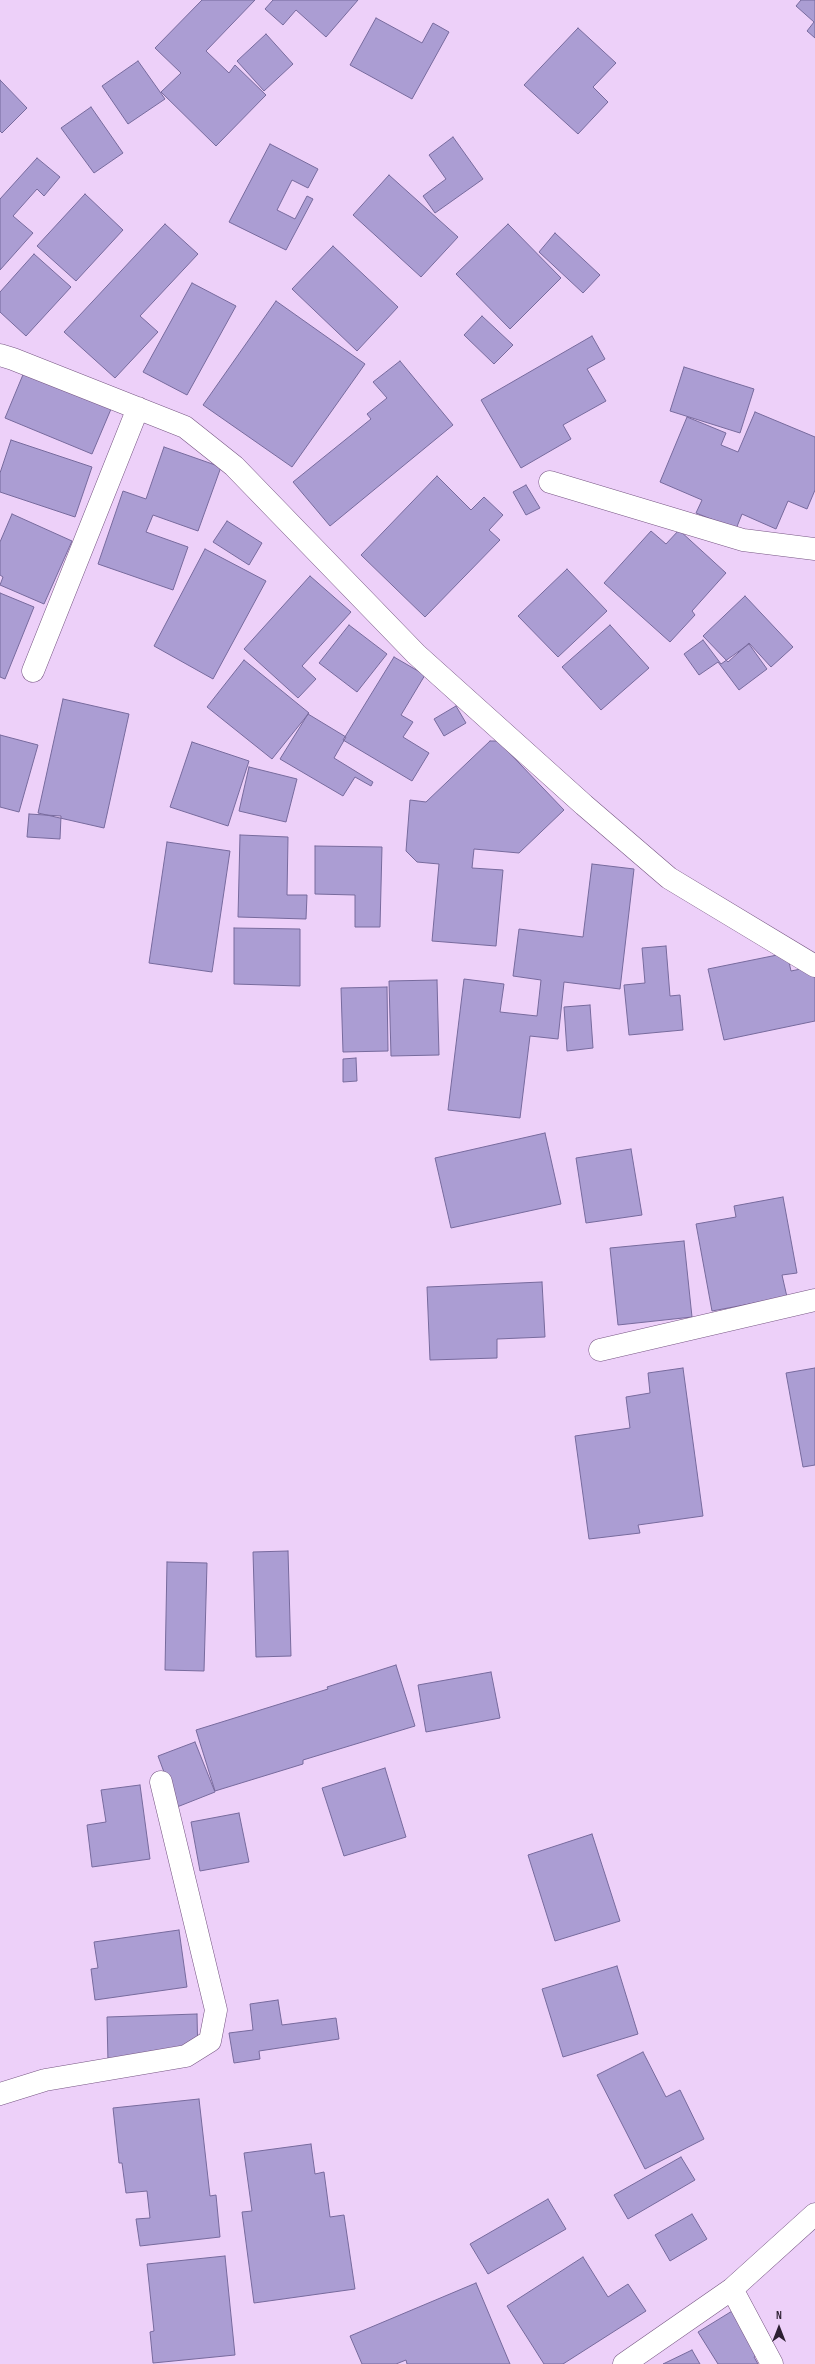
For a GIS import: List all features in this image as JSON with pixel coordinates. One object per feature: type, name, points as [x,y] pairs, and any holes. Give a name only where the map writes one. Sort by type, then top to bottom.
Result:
[{"type":"street","points":[[0,356],[14,359],[185,427],[234,466],[416,654],[669,878],[815,966]]},
{"type":"street","points":[[33,671],[138,408]]},
{"type":"street","points":[[550,482],[743,540],[815,550]]},
{"type":"street","points":[[600,1350],[815,1300]]},
{"type":"street","points":[[0,2094],[45,2080],[186,2056],[210,2041],[216,2010],[161,1782]]},
{"type":"street","points":[[624,2364],[732,2289],[815,2214]]},
{"type":"street","points":[[732,2289],[772,2364]]},
{"type":"building","points":[[202,0],[255,0],[206,51],[229,73],[235,65],[266,95],[216,146],[161,92],[181,73],[155,48]]},
{"type":"building","points":[[273,0],[358,0],[326,37],[296,10],[283,25],[265,9]]},
{"type":"building","points":[[801,0],[815,0],[815,38],[807,31],[814,22],[796,6]]},
{"type":"building","points":[[376,18],[422,43],[433,23],[449,32],[412,99],[350,65]]},
{"type":"building","points":[[578,28],[616,63],[593,87],[608,102],[578,134],[524,85]]},
{"type":"building","points":[[266,34],[293,64],[264,91],[237,61]]},
{"type":"building","points":[[138,61],[165,99],[128,124],[102,86]]},
{"type":"building","points":[[0,80],[27,108],[2,133],[0,131]]},
{"type":"building","points":[[91,107],[123,153],[94,173],[61,128]]},
{"type":"building","points":[[453,137],[483,179],[435,213],[423,196],[446,179],[429,155]]},
{"type":"building","points":[[270,144],[318,169],[308,188],[292,180],[277,210],[295,219],[307,196],[313,199],[286,250],[229,222]]},
{"type":"building","points":[[37,158],[60,177],[44,196],[37,189],[13,216],[33,233],[0,270],[0,199]]},
{"type":"building","points":[[389,175],[458,237],[421,277],[353,215]]},
{"type":"building","points":[[85,194],[123,230],[76,281],[37,246]]},
{"type":"building","points":[[165,224],[198,254],[140,316],[158,332],[115,378],[64,332]]},
{"type":"building","points":[[508,224],[561,278],[510,329],[456,274]]},
{"type":"building","points":[[555,233],[600,275],[583,293],[539,252]]},
{"type":"building","points":[[333,246],[398,307],[357,351],[292,289]]},
{"type":"building","points":[[34,254],[71,287],[26,336],[0,312],[0,292]]},
{"type":"building","points":[[192,283],[236,306],[187,395],[143,372]]},
{"type":"building","points":[[276,301],[365,364],[292,467],[203,405]]},
{"type":"building","points":[[482,316],[513,345],[494,364],[464,335]]},
{"type":"building","points":[[592,336],[605,359],[587,369],[606,401],[563,425],[571,439],[521,468],[481,400]]},
{"type":"building","points":[[400,361],[453,425],[330,526],[293,482],[371,419],[367,414],[387,398],[373,382]]},
{"type":"building","points":[[27,365],[114,402],[92,454],[5,418]]},
{"type":"building","points":[[684,367],[754,389],[740,433],[670,411]]},
{"type":"building","points":[[755,412],[815,437],[815,490],[807,509],[788,501],[776,529],[742,514],[736,529],[696,513],[702,500],[660,482],[687,417],[726,433],[721,445],[738,452]]},
{"type":"building","points":[[11,440],[92,467],[75,517],[0,492],[0,473]]},
{"type":"building","points":[[164,447],[221,467],[198,531],[153,515],[146,532],[188,547],[173,590],[98,564],[123,491],[146,499]]},
{"type":"building","points":[[437,476],[471,510],[484,497],[503,515],[489,530],[500,540],[425,617],[361,555]]},
{"type":"building","points":[[526,485],[540,508],[526,515],[513,492]]},
{"type":"building","points":[[12,514],[72,541],[44,604],[0,585],[3,577],[0,575],[0,542]]},
{"type":"building","points":[[227,521],[262,543],[249,565],[213,542]]},
{"type":"building","points":[[679,530],[726,573],[692,611],[695,615],[670,642],[604,583],[651,531],[666,544]]},
{"type":"building","points":[[205,549],[266,581],[213,679],[154,646]]},
{"type":"building","points":[[567,569],[607,611],[558,657],[518,616]]},
{"type":"building","points":[[310,576],[351,612],[302,666],[316,679],[298,698],[244,649]]},
{"type":"building","points":[[0,593],[34,607],[5,679],[0,677]]},
{"type":"building","points":[[745,596],[793,647],[771,667],[749,643],[728,662],[703,636]]},
{"type":"building","points":[[349,625],[387,654],[357,692],[319,663]]},
{"type":"building","points":[[610,625],[649,668],[601,710],[562,667]]},
{"type":"building","points":[[703,640],[721,664],[749,644],[767,669],[739,690],[718,662],[699,675],[684,654]]},
{"type":"building","points":[[394,657],[425,675],[401,715],[413,722],[403,737],[429,753],[412,781],[343,740]]},
{"type":"building","points":[[244,660],[309,713],[272,759],[207,707]]},
{"type":"building","points":[[63,699],[129,714],[104,828],[38,813]]},
{"type":"building","points":[[456,706],[466,723],[444,736],[434,719]]},
{"type":"building","points":[[308,714],[346,737],[334,758],[373,782],[371,786],[355,777],[343,796],[280,759]]},
{"type":"building","points":[[0,735],[38,745],[19,812],[0,807]]},
{"type":"building","points":[[490,741],[498,741],[564,810],[519,853],[474,849],[472,868],[503,870],[496,946],[432,941],[439,864],[417,862],[406,851],[410,800],[426,802]]},
{"type":"building","points":[[192,742],[249,761],[228,826],[170,807]]},
{"type":"building","points":[[249,767],[297,779],[286,822],[239,811]]},
{"type":"building","points":[[29,814],[61,816],[60,839],[27,837]]},
{"type":"building","points":[[240,835],[288,837],[287,895],[307,895],[306,919],[238,917]]},
{"type":"building","points":[[167,842],[230,851],[212,972],[149,963]]},
{"type":"building","points":[[315,846],[382,847],[380,927],[355,927],[355,895],[315,894]]},
{"type":"building","points":[[592,864],[634,869],[620,989],[564,982],[558,1039],[530,1036],[520,1118],[448,1110],[464,979],[504,984],[500,1012],[537,1016],[541,980],[513,976],[519,929],[583,937]]},
{"type":"building","points":[[234,928],[300,929],[300,986],[234,984]]},
{"type":"building","points":[[666,946],[670,996],[680,995],[683,1030],[629,1035],[624,985],[645,983],[642,948]]},
{"type":"building","points":[[787,953],[791,971],[815,966],[815,1021],[724,1040],[708,969]]},
{"type":"building","points":[[437,980],[439,1055],[391,1056],[389,981]]},
{"type":"building","points":[[387,987],[388,1051],[343,1052],[341,988]]},
{"type":"building","points":[[590,1005],[593,1048],[567,1051],[564,1007]]},
{"type":"building","points":[[356,1058],[357,1081],[343,1082],[343,1059]]},
{"type":"building","points":[[545,1133],[561,1204],[451,1228],[435,1158]]},
{"type":"building","points":[[631,1149],[642,1215],[586,1223],[576,1158]]},
{"type":"building","points":[[783,1197],[797,1273],[782,1275],[787,1297],[712,1311],[696,1224],[736,1217],[734,1206]]},
{"type":"building","points":[[684,1241],[692,1317],[618,1325],[610,1248]]},
{"type":"building","points":[[542,1282],[545,1337],[497,1339],[497,1358],[430,1360],[427,1287]]},
{"type":"building","points":[[683,1368],[703,1516],[638,1525],[640,1533],[589,1539],[575,1436],[630,1428],[626,1397],[650,1393],[648,1373]]},
{"type":"building","points":[[815,1368],[815,1465],[803,1467],[786,1373]]},
{"type":"building","points":[[288,1551],[291,1656],[256,1657],[253,1552]]},
{"type":"building","points":[[167,1562],[207,1563],[204,1671],[165,1670]]},
{"type":"building","points":[[396,1665],[415,1726],[303,1760],[303,1764],[215,1791],[196,1730],[328,1689],[327,1687]]},
{"type":"building","points":[[491,1672],[500,1718],[426,1732],[418,1685]]},
{"type":"building","points":[[195,1742],[215,1792],[177,1807],[158,1756]]},
{"type":"building","points":[[385,1768],[406,1837],[344,1856],[322,1788]]},
{"type":"building","points":[[140,1785],[150,1859],[92,1867],[87,1825],[106,1822],[101,1790]]},
{"type":"building","points":[[239,1813],[249,1862],[200,1871],[191,1822]]},
{"type":"building","points":[[592,1834],[620,1921],[555,1941],[528,1855]]},
{"type":"building","points":[[179,1930],[187,1987],[95,2000],[91,1969],[98,1968],[94,1942]]},
{"type":"building","points":[[617,1966],[638,2034],[563,2057],[542,1989]]},
{"type":"building","points":[[278,2000],[282,2025],[336,2018],[339,2039],[259,2051],[260,2059],[234,2063],[229,2033],[253,2030],[250,2004]]},
{"type":"building","points":[[197,2014],[198,2060],[108,2062],[107,2017]]},
{"type":"building","points":[[643,2052],[666,2097],[680,2090],[704,2139],[645,2169],[597,2075]]},
{"type":"building","points":[[199,2099],[210,2196],[216,2195],[220,2237],[140,2246],[136,2219],[150,2218],[147,2191],[126,2193],[122,2163],[119,2163],[113,2108]]},
{"type":"building","points":[[311,2144],[315,2174],[324,2172],[330,2217],[344,2215],[355,2289],[254,2303],[242,2212],[252,2211],[244,2153]]},
{"type":"building","points":[[681,2157],[695,2180],[628,2219],[614,2195]]},
{"type":"building","points":[[548,2199],[566,2229],[488,2274],[470,2244]]},
{"type":"building","points":[[692,2214],[707,2239],[670,2261],[655,2235]]},
{"type":"building","points":[[225,2256],[235,2355],[153,2363],[150,2332],[154,2331],[147,2264]]},
{"type":"building","points":[[583,2257],[608,2297],[628,2284],[646,2311],[563,2364],[544,2364],[507,2306]]},
{"type":"building","points":[[476,2283],[510,2364],[407,2364],[406,2360],[396,2364],[362,2364],[350,2336]]},
{"type":"building","points":[[737,2308],[764,2351],[754,2357],[758,2364],[718,2364],[698,2332]]},
{"type":"building","points":[[692,2350],[700,2364],[663,2364]]}]
